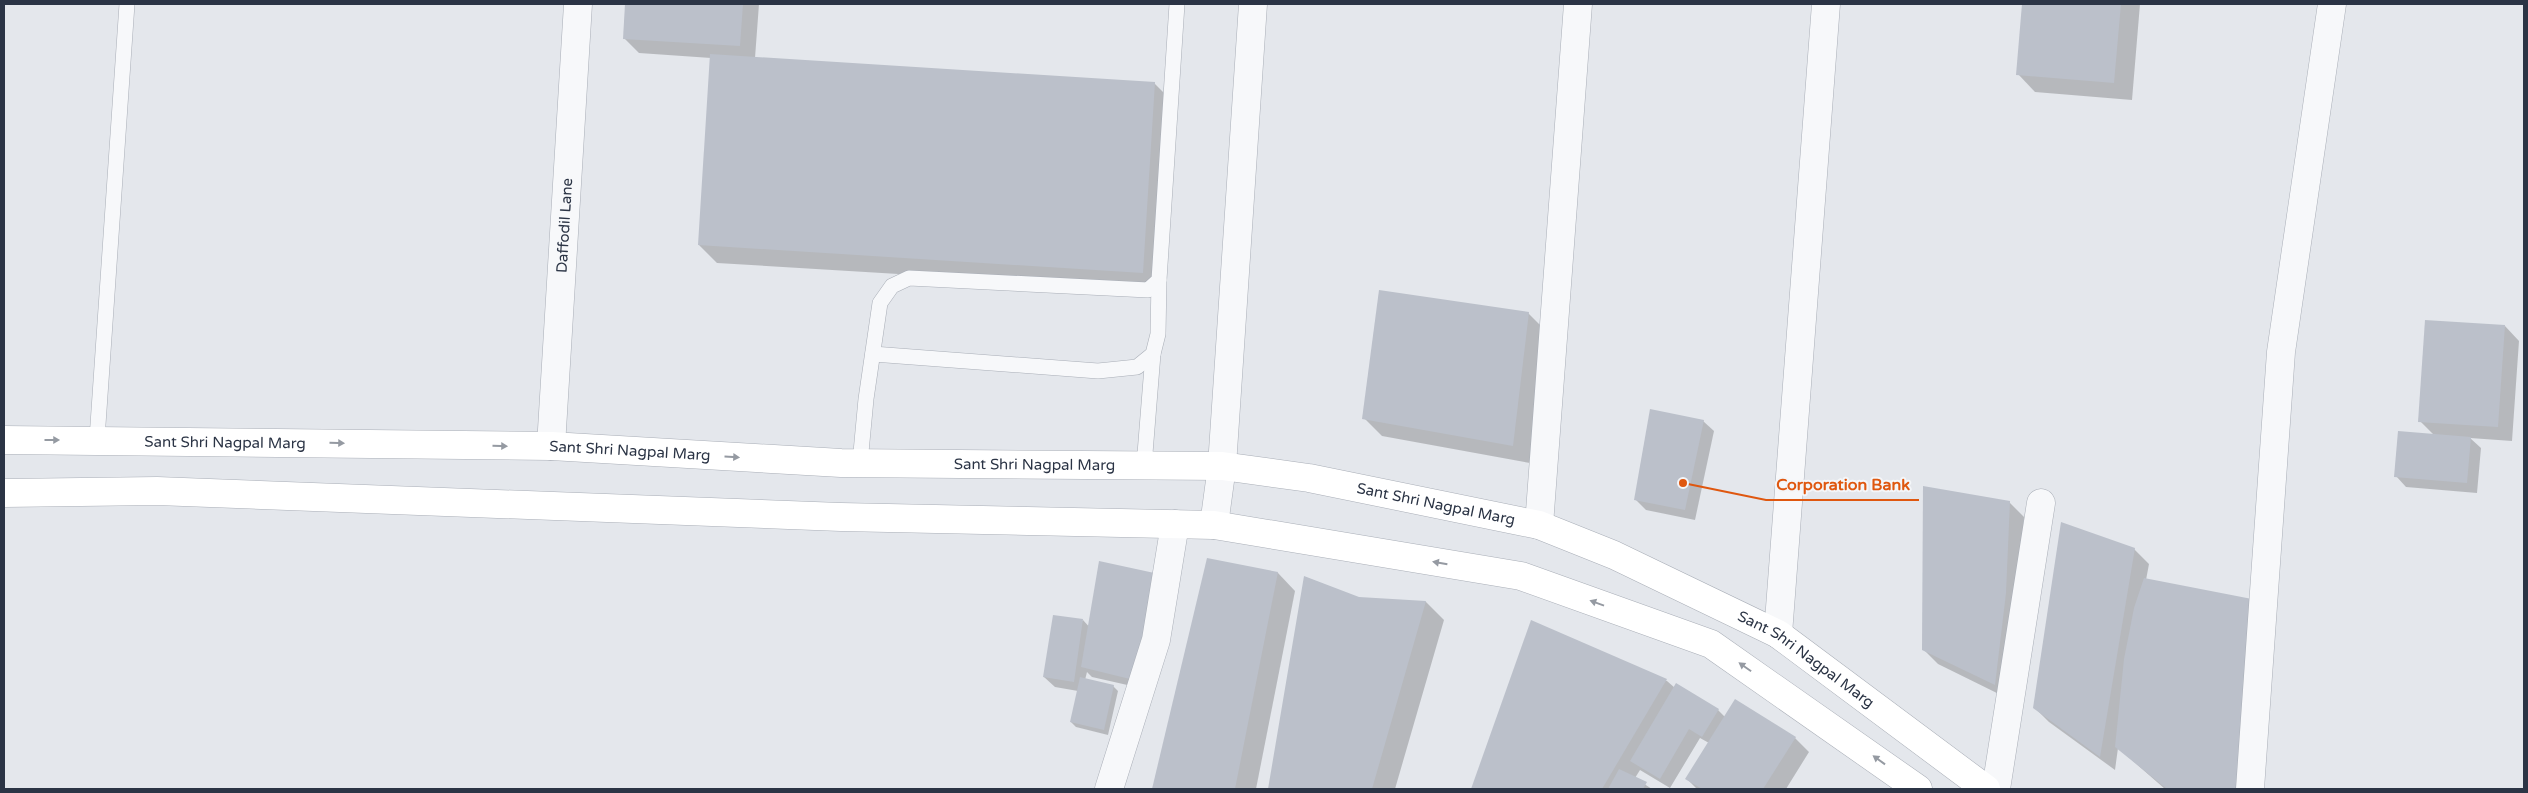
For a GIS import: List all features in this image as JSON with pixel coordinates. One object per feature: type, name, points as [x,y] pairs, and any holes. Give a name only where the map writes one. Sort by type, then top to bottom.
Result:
[{"type":"main road","name":"Sant Shri Nagpal Marg","points":[[4,440],[551,446],[860,463],[1222,466],[1310,478],[1538,525],[1614,555],[1778,634],[1986,789]]},
{"type":"main road","points":[[4,493],[157,491],[841,518],[1214,525],[1521,576],[1711,644],[1918,789]]},
{"type":"street","name":"Daffodil Lane","points":[[551,446],[578,4]]},
{"type":"street","points":[[1214,525],[1222,466],[1253,4]]},
{"type":"street","points":[[1538,525],[1578,4]]},
{"type":"street","points":[[1778,634],[1826,4]]},
{"type":"street","points":[[2250,789],[2281,352],[2332,4]]},
{"type":"street","points":[[1996,789],[2041,503]]},
{"type":"street","points":[[1109,789],[1156,640],[1175,524]]},
{"type":"lane","points":[[97,440],[127,4]]},
{"type":"lane","points":[[1144,466],[1153,354],[1158,334],[1158,280],[1177,4]]},
{"type":"lane","points":[[860,463],[866,399],[880,303],[892,286],[908,278],[1148,290],[1158,280]]},
{"type":"lane","points":[[873,354],[1098,371],[1137,367],[1153,354]]},
{"type":"building","points":[[625,4],[743,4],[740,46],[623,39]]},
{"type":"building","points":[[2022,4],[2121,4],[2114,83],[2016,75]]},
{"type":"building","points":[[710,54],[1155,82],[1143,273],[698,245]]},
{"type":"building","points":[[1379,290],[1529,312],[1513,446],[1362,419]]},
{"type":"building","points":[[2425,320],[2505,325],[2498,427],[2418,422]]},
{"type":"building","points":[[1650,409],[1704,420],[1685,510],[1634,500]]},
{"type":"building","points":[[2398,431],[2471,437],[2467,483],[2394,477]]},
{"type":"building","points":[[1923,486],[2010,501],[2006,593],[1995,685],[1922,650]]},
{"type":"building","points":[[2061,522],[2135,548],[2100,757],[2033,708]]},
{"type":"building","points":[[1207,558],[1278,572],[1235,789],[1152,789]]},
{"type":"building","points":[[1099,561],[1159,574],[1134,680],[1081,667]]},
{"type":"building","points":[[1304,576],[1359,597],[1426,601],[1372,789],[1268,789]]},
{"type":"building","points":[[2144,578],[2252,599],[2240,789],[2167,789],[2115,747],[2124,659],[2134,608]]},
{"type":"building","points":[[1053,615],[1083,619],[1074,682],[1043,677]]},
{"type":"building","points":[[1531,620],[1667,679],[1602,789],[1471,789]]},
{"type":"building","points":[[1080,677],[1114,685],[1104,730],[1070,722]]},
{"type":"building","points":[[1676,683],[1719,709],[1702,737],[1689,729],[1660,779],[1630,761]]},
{"type":"building","points":[[1735,699],[1796,737],[1763,789],[1702,789],[1685,779]]},
{"type":"building","points":[[1619,769],[1647,782],[1643,789],[1608,789]]},
{"type":"place","name":"Corporation Bank","points":[[1683,483]]}]
